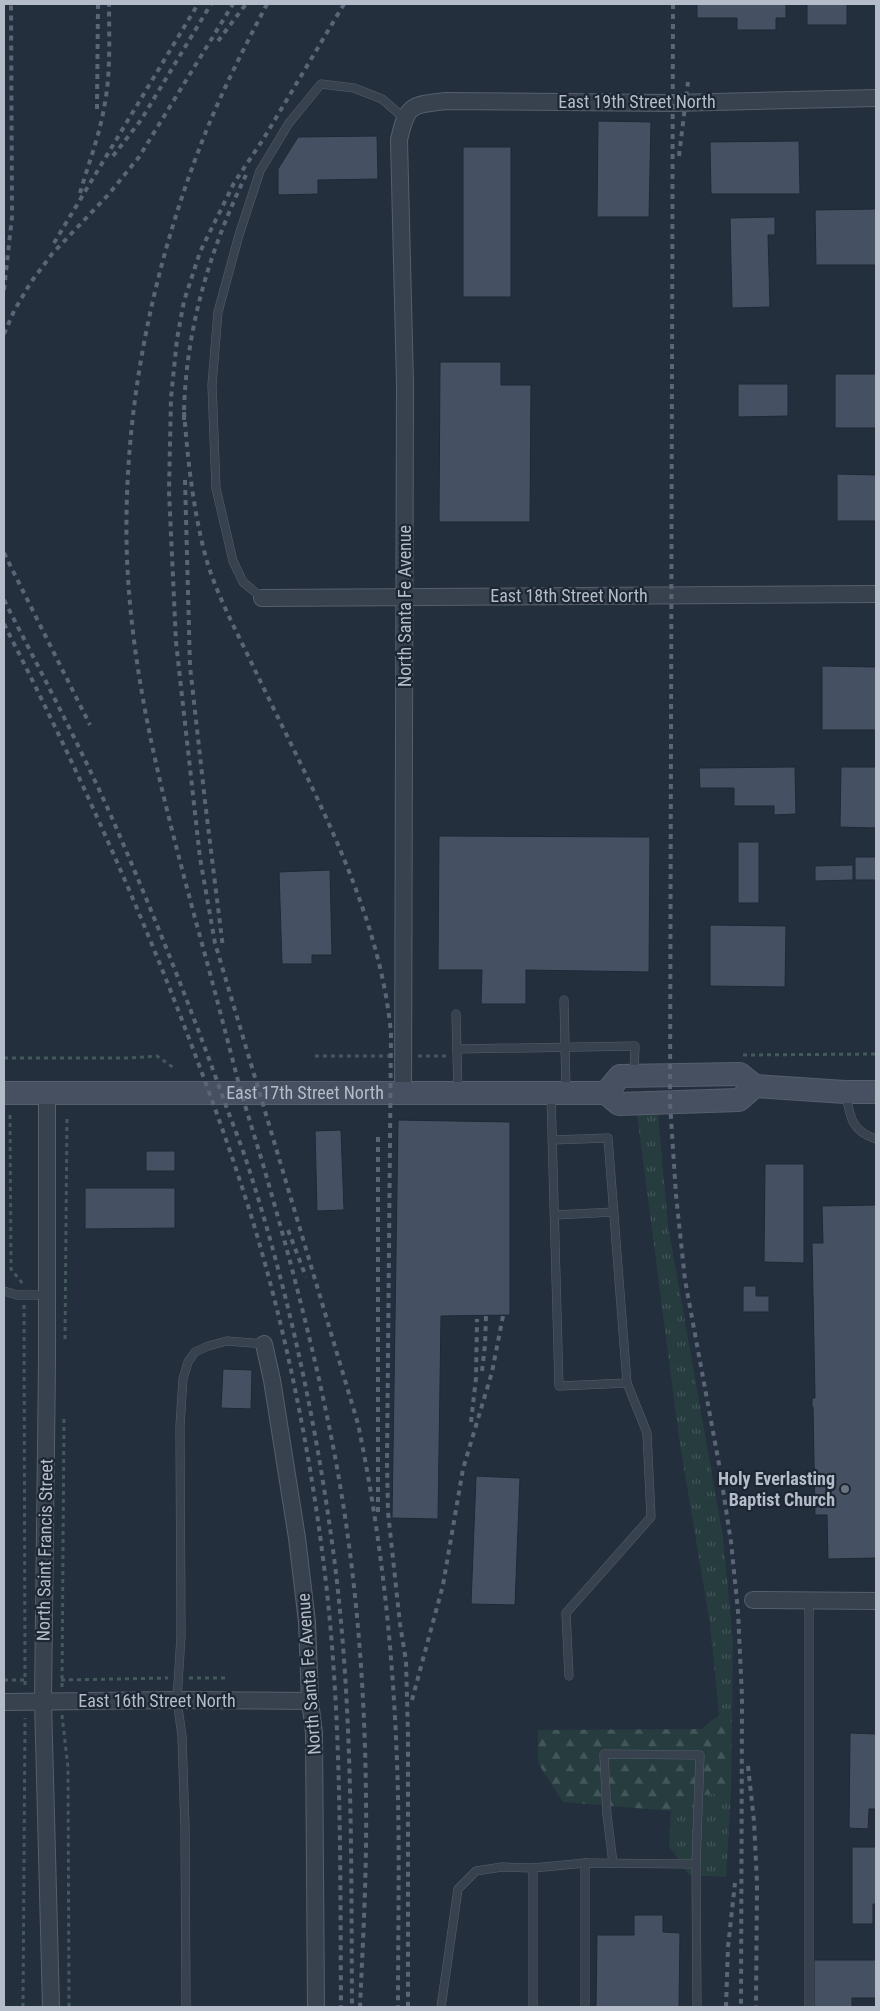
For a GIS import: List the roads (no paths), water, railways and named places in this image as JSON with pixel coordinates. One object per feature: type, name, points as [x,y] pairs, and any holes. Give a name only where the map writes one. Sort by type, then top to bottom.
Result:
[{"type":"street","name":"East 19th Street North","points":[[404,118],[417,104],[446,100],[673,103],[876,98]]},
{"type":"street","name":"North Santa Fe Avenue","points":[[403,1094],[405,384],[399,140],[404,118]]},
{"type":"street","name":"East 18th Street North","points":[[262,598],[876,594]]},
{"type":"street","points":[[606,1093],[620,1076],[634,1074],[740,1074],[756,1086],[845,1092],[876,1092]]},
{"type":"street","name":"East 17th Street North","points":[[4,1094],[221,1092],[403,1094],[606,1093],[619,1104],[739,1100],[756,1086]]},
{"type":"street","name":"North Saint Francis Street","points":[[47,1093],[43,1702],[51,2007]]},
{"type":"street","name":"North Santa Fe Avenue","points":[[264,1344],[272,1380],[297,1538],[307,1622],[310,1701],[314,1733],[316,2007]]},
{"type":"street","points":[[754,1600],[876,1601]]},
{"type":"street","name":"East 16th Street North","points":[[4,1702],[310,1701]]},
{"type":"lane","points":[[262,598],[243,582],[233,562],[216,488],[212,386],[218,312],[239,235],[260,171],[289,123],[321,84],[354,88],[382,99],[404,118]]},
{"type":"lane","points":[[564,1000],[565,1047],[552,1140],[559,1386],[627,1383]]},
{"type":"lane","points":[[456,1014],[458,1094]]},
{"type":"lane","points":[[457,1049],[635,1046],[634,1074]]},
{"type":"lane","points":[[845,1092],[854,1124],[864,1135],[876,1139]]},
{"type":"lane","points":[[552,1140],[608,1138],[627,1383],[647,1433],[652,1517],[566,1613],[569,1676]]},
{"type":"lane","points":[[555,1215],[614,1212]]},
{"type":"lane","points":[[4,1291],[24,1295],[47,1295]]},
{"type":"lane","points":[[186,2007],[186,1827],[182,1736],[177,1700],[181,1636],[180,1426],[183,1379],[188,1362],[195,1352],[208,1346],[227,1341],[264,1344]]},
{"type":"lane","points":[[809,1600],[809,2007]]},
{"type":"lane","points":[[613,1863],[607,1815],[604,1754],[700,1755],[696,1864],[697,2007]]},
{"type":"lane","points":[[585,1863],[585,2007]]},
{"type":"lane","points":[[441,2007],[458,1889],[476,1871],[502,1867],[534,1868],[585,1863],[696,1864]]},
{"type":"lane","points":[[533,2007],[534,1868]]},
{"type":"railway","points":[[4,290],[12,217],[11,4]]},
{"type":"railway","points":[[97,109],[98,4]]},
{"type":"railway","points":[[80,193],[102,119],[108,82],[109,4]]},
{"type":"railway","points":[[54,243],[198,4]]},
{"type":"railway","points":[[113,156],[141,120],[211,4]]},
{"type":"railway","points":[[4,334],[14,311],[31,282],[52,254],[108,195],[139,157],[233,4]]},
{"type":"railway","points":[[218,41],[246,4]]},
{"type":"railway","points":[[267,4],[242,52],[205,134],[186,184],[156,289],[144,342],[130,450],[127,558],[135,651],[161,787],[241,1092],[298,1291],[328,1421],[345,1515],[356,1610],[365,1753],[366,1853],[360,2007]]},
{"type":"railway","points":[[344,4],[264,138],[234,183],[200,252],[184,301],[177,339],[171,398],[169,491],[176,642],[200,858],[215,943],[358,1424],[373,1507],[385,1592],[395,1720],[398,1823],[398,2007]]},
{"type":"railway","points":[[673,4],[670,1103],[676,1195],[685,1280],[719,1464],[731,1542],[738,1611],[742,1697],[741,2007]]},
{"type":"railway","points":[[679,156],[688,82]]},
{"type":"railway","points":[[184,420],[188,357],[201,294],[221,233],[246,175]]},
{"type":"railway","points":[[184,412],[194,504],[206,558],[228,614],[318,800],[357,892],[373,939],[384,986],[391,1034],[387,1463],[388,1512],[400,1624],[406,1661],[408,1735],[408,2007]]},
{"type":"railway","points":[[185,480],[190,666],[223,948]]},
{"type":"railway","points":[[4,553],[90,725]]},
{"type":"railway","points":[[4,600],[60,708],[99,790],[169,954],[246,1159],[264,1217],[290,1315],[320,1465],[341,1620],[350,1786],[352,2007]]},
{"type":"railway","points":[[4,624],[52,721],[142,919],[182,1020],[238,1173],[277,1309],[296,1394],[312,1480],[330,1621],[339,1786],[341,2007]]},
{"type":"railway","points":[[378,1137],[378,1512]]},
{"type":"railway","points":[[288,1230],[306,1277]]},
{"type":"railway","points":[[482,1371],[486,1316]]},
{"type":"railway","points":[[412,1700],[443,1585],[463,1469],[492,1372],[503,1316]]},
{"type":"railway","points":[[471,1422],[476,1378],[477,1319]]},
{"type":"railway","points":[[748,1766],[754,1821],[757,1883],[756,2007]]},
{"type":"railway","points":[[726,2007],[728,1947],[735,1883]]},
{"type":"place","name":"Holy Everlasting Baptist Church","points":[[845,1489]]}]
